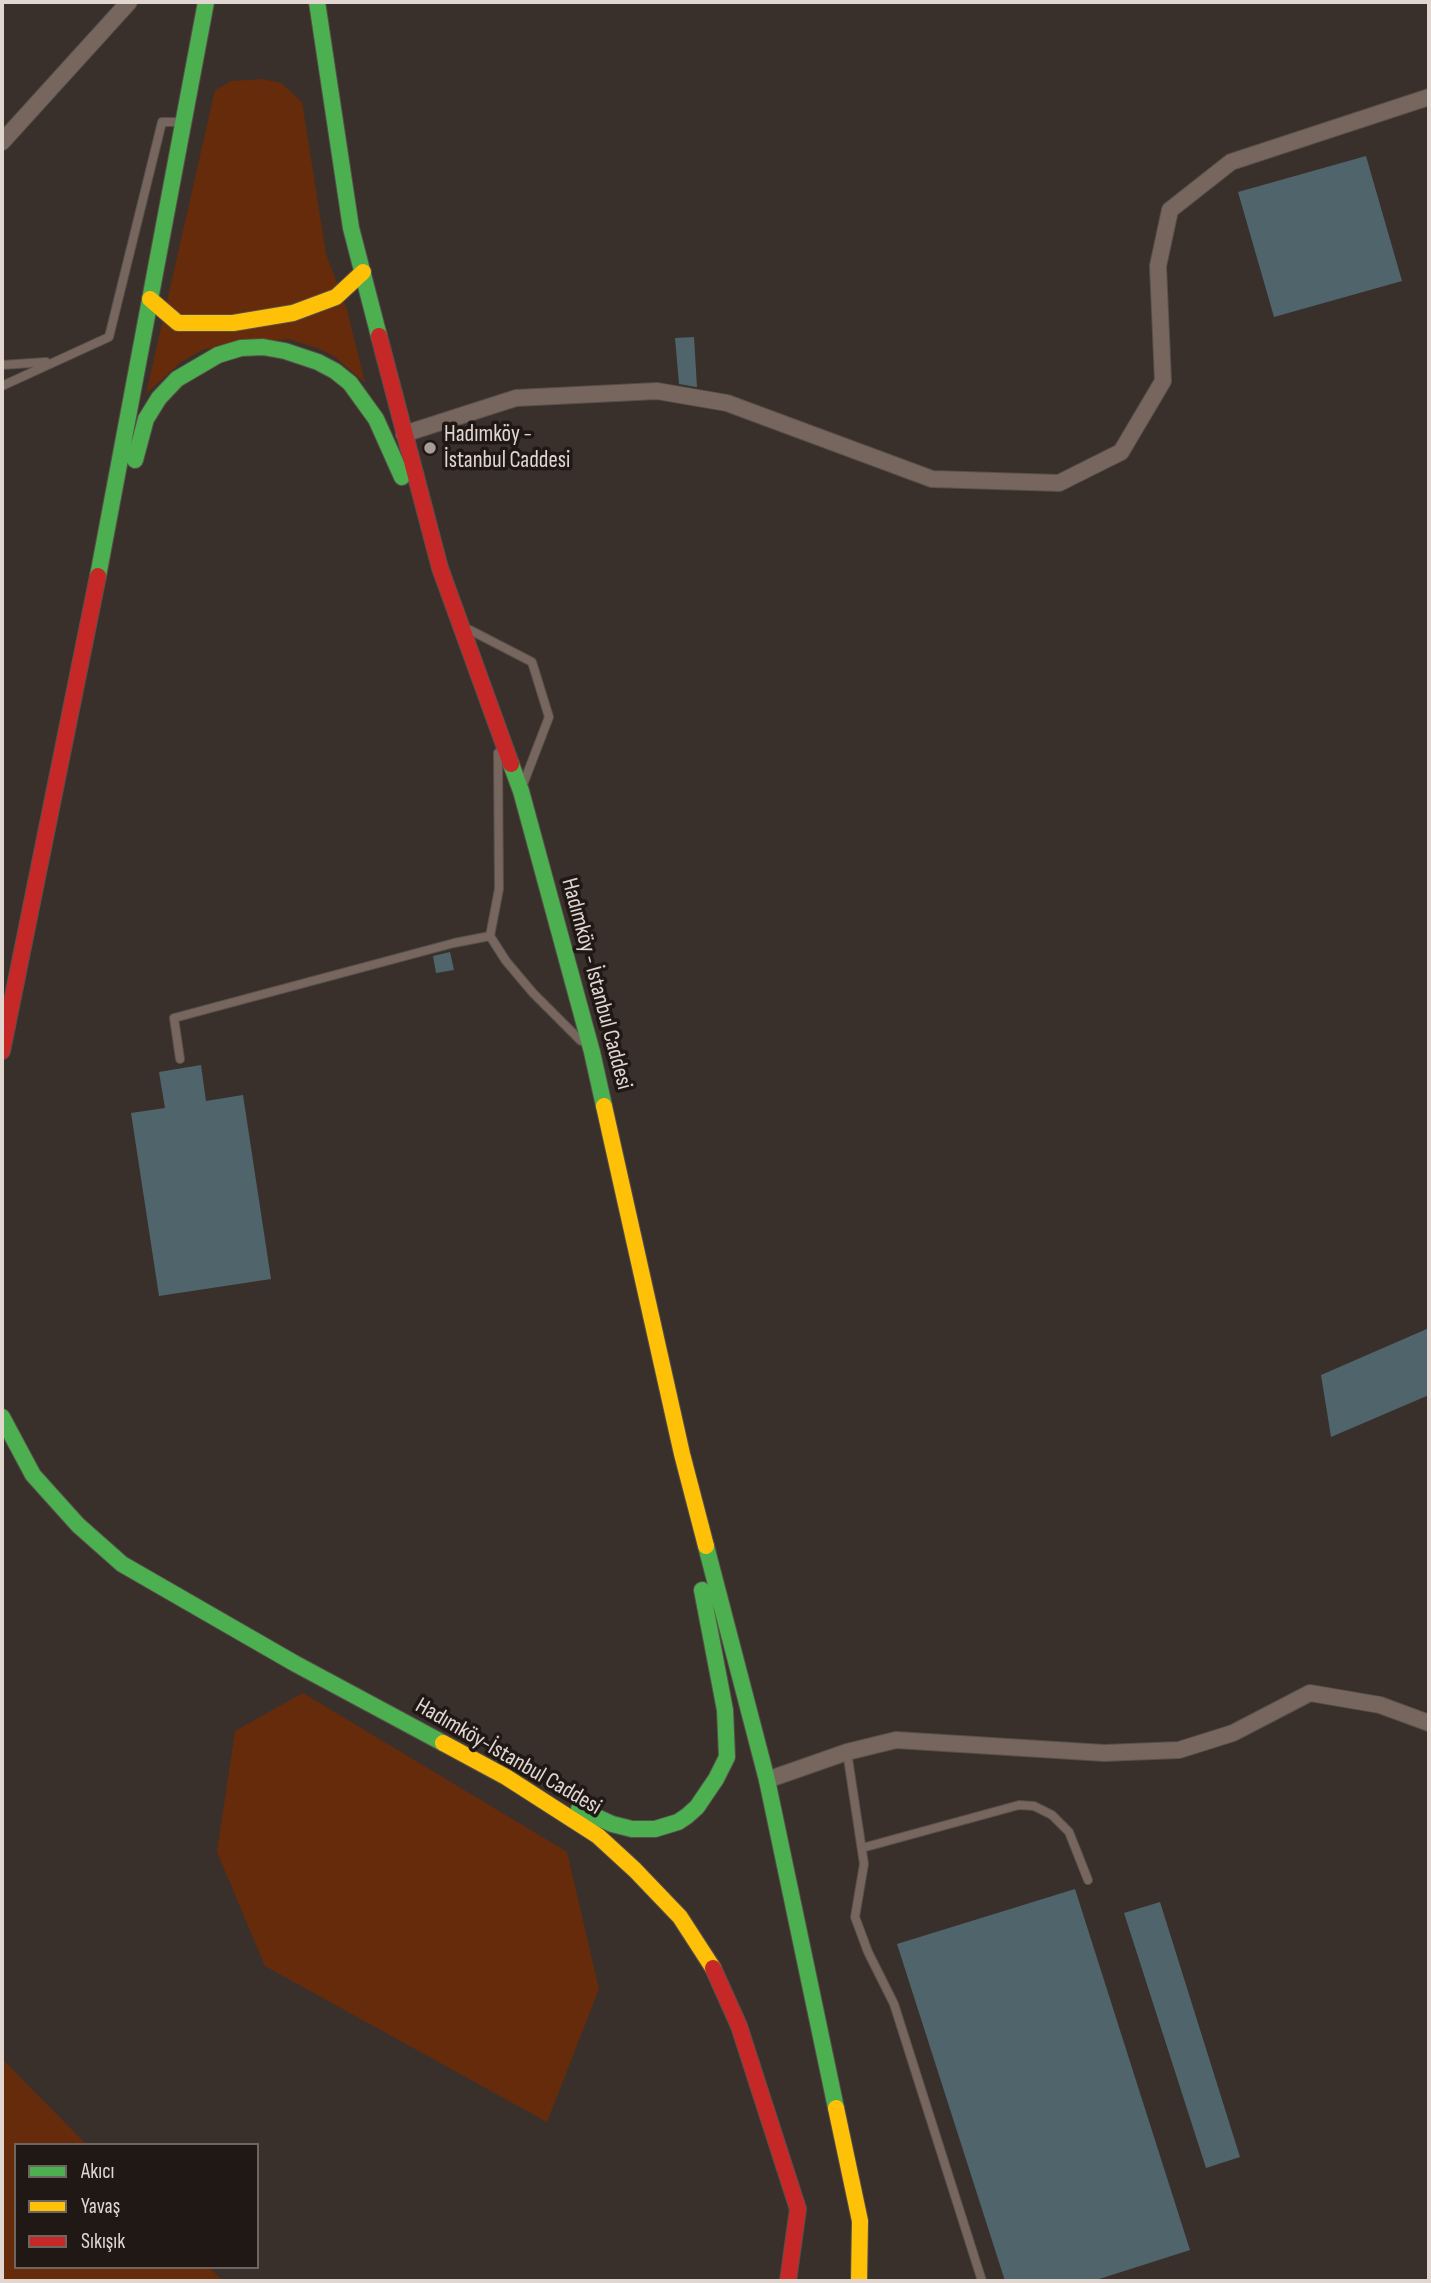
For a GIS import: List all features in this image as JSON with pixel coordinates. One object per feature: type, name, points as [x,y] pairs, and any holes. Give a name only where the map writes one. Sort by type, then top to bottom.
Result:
[{"type":"main road","points":[[2,1051],[106,542],[206,2]]},
{"type":"main road","name":"Hadımköy - İstanbul Caddesi","points":[[317,2],[351,228],[440,568],[521,791],[592,1052],[682,1454]]},
{"type":"main road","points":[[150,299],[178,323],[233,323],[293,313],[336,297],[363,272]]},
{"type":"main road","points":[[106,542],[124,499],[146,419],[159,398],[177,379],[218,355],[241,348],[263,347],[302,356],[335,371],[365,400],[392,454],[440,568]]},
{"type":"main road","name":"Hadımköy-İstanbul Caddesi","points":[[2,1417],[33,1475],[78,1525],[122,1564],[294,1664],[506,1777],[598,1836],[680,1917],[711,1964],[739,2026],[798,2209],[788,2281]]},
{"type":"main road","points":[[506,1777],[612,1824],[644,1830],[667,1826],[687,1816],[697,1807],[716,1779],[727,1758],[725,1710],[703,1600],[682,1454]]},
{"type":"main road","points":[[682,1454],[767,1780],[860,2221],[859,2281]]},
{"type":"street","points":[[2,142],[129,2]]},
{"type":"street","points":[[404,435],[516,398],[657,391],[727,403],[932,479],[1059,483],[1121,452],[1163,381],[1158,266],[1170,210],[1231,162],[1429,97]]},
{"type":"street","points":[[767,1780],[846,1752],[896,1741],[1104,1754],[1180,1750],[1233,1733],[1310,1693],[1380,1705],[1429,1723]]},
{"type":"lane","points":[[2,386],[109,337],[162,122],[183,121]]},
{"type":"lane","points":[[2,365],[52,362]]},
{"type":"lane","points":[[463,626],[532,662],[549,718],[521,791]]},
{"type":"lane","points":[[497,723],[499,890],[490,936],[506,961],[533,993],[592,1052]]},
{"type":"lane","points":[[180,1059],[174,1018],[454,943],[490,936]]},
{"type":"lane","points":[[846,1752],[864,1864],[855,1917],[868,1952],[894,2004],[982,2281]]},
{"type":"lane","points":[[862,1848],[1018,1805],[1034,1806],[1052,1815],[1069,1832],[1088,1880]]},
{"type":"shaded area","points":[[262,79],[281,83],[302,102],[326,254],[347,310],[365,383],[335,357],[320,349],[288,339],[204,349],[181,362],[146,394],[215,90],[232,81]]},
{"type":"shaded area","points":[[303,1693],[567,1852],[599,1989],[547,2122],[265,1966],[217,1852],[235,1731]]},
{"type":"shaded area","points":[[2,2059],[85,2143],[14,2143],[14,2269],[211,2269],[223,2281],[2,2281]]},
{"type":"building","points":[[1366,156],[1402,281],[1274,317],[1238,192]]},
{"type":"building","points":[[694,337],[697,387],[679,384],[675,338]]},
{"type":"building","points":[[450,952],[454,970],[436,973],[433,956]]},
{"type":"building","points":[[201,1065],[206,1101],[243,1095],[271,1279],[159,1296],[131,1113],[165,1108],[159,1072]]},
{"type":"building","points":[[1429,1328],[1429,1395],[1331,1437],[1321,1375]]},
{"type":"building","points":[[1075,1889],[1190,2250],[1093,2281],[1005,2281],[897,1944]]},
{"type":"building","points":[[1160,1902],[1240,2157],[1206,2168],[1124,1913]]},
{"type":"traffic: fast","points":[[98,576],[206,2]]},
{"type":"traffic: fast","points":[[317,2],[351,228],[379,336]]},
{"type":"traffic: fast","points":[[135,460],[146,419],[159,398],[177,379],[218,355],[241,348],[263,347],[318,362],[350,383],[376,419],[402,477]]},
{"type":"traffic: fast","points":[[511,764],[521,791],[592,1052],[604,1106]]},
{"type":"traffic: fast","points":[[2,1417],[33,1475],[78,1525],[122,1564],[294,1663],[443,1743]]},
{"type":"traffic: fast","points":[[706,1546],[767,1780],[836,2108]]},
{"type":"traffic: fast","points":[[579,1809],[612,1824],[632,1829],[655,1829],[678,1822],[687,1816],[697,1807],[716,1779],[727,1757],[725,1710],[702,1590]]},
{"type":"traffic: slow","points":[[150,299],[178,323],[233,323],[293,313],[336,297],[363,272]]},
{"type":"traffic: slow","points":[[604,1106],[682,1454],[706,1546]]},
{"type":"traffic: slow","points":[[443,1743],[506,1777],[598,1836],[680,1917],[713,1968]]},
{"type":"traffic: slow","points":[[836,2108],[860,2221],[859,2281]]},
{"type":"traffic: jam","points":[[379,336],[440,568],[511,764]]},
{"type":"traffic: jam","points":[[2,1051],[98,576]]},
{"type":"traffic: jam","points":[[713,1968],[739,2026],[798,2209],[788,2281]]},
{"type":"place","name":"Hadımköy - İstanbul Caddesi","points":[[430,448]]}]
